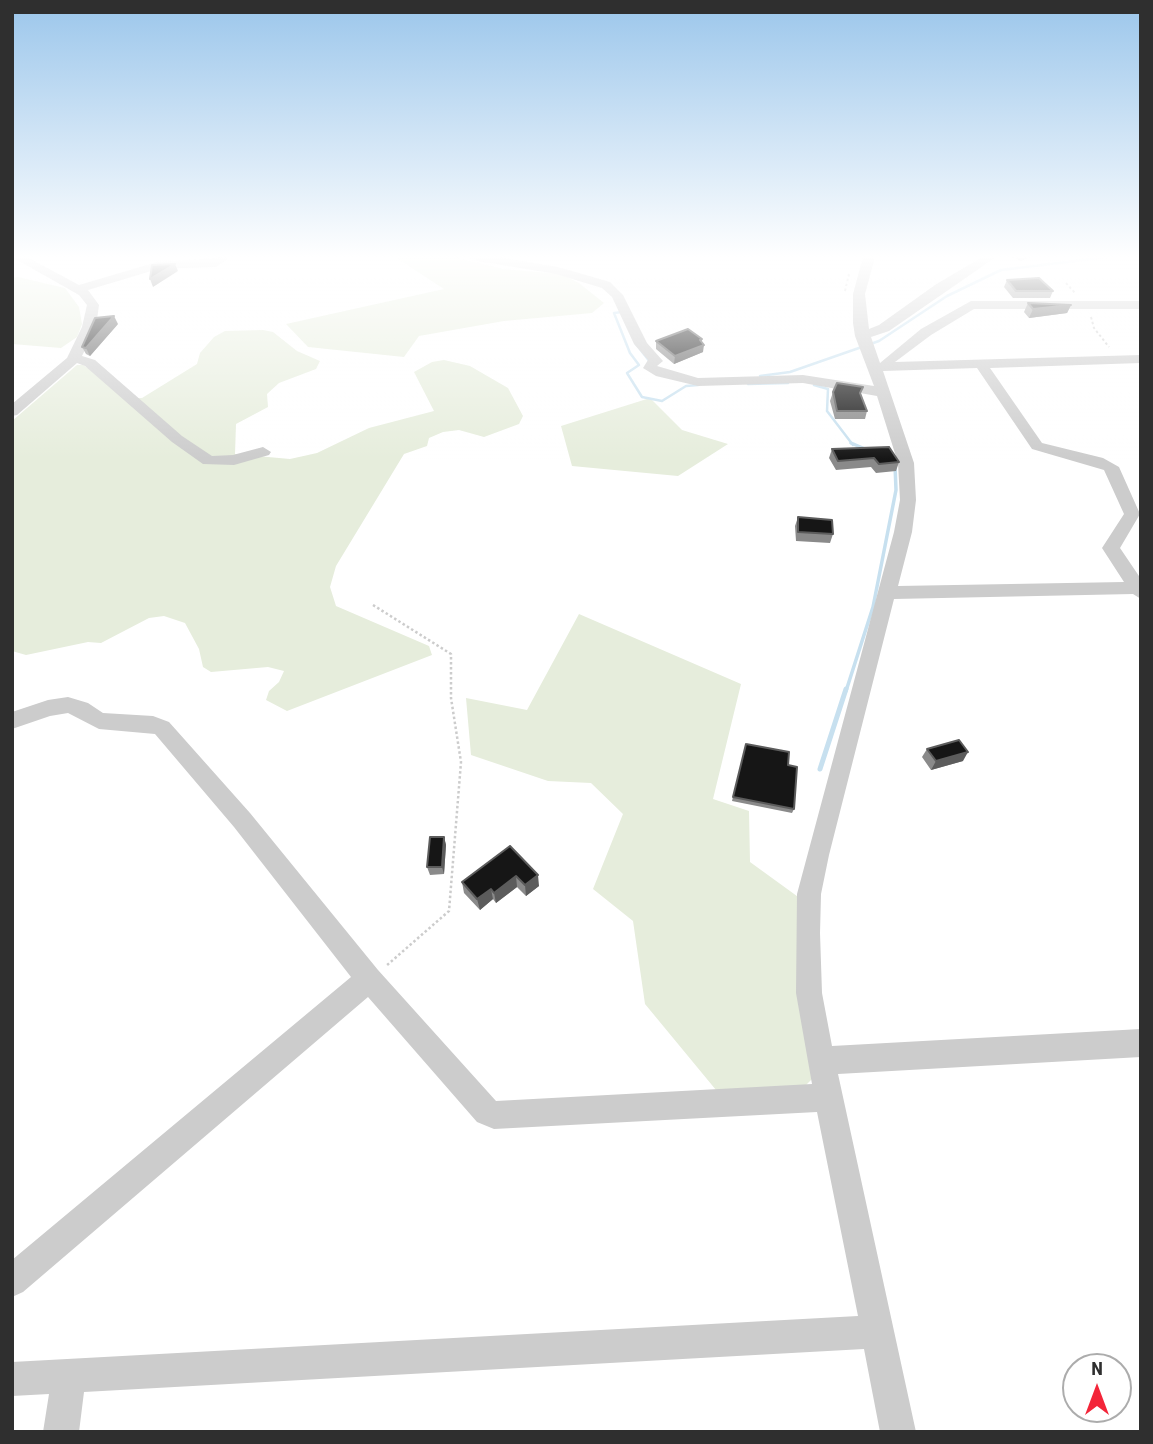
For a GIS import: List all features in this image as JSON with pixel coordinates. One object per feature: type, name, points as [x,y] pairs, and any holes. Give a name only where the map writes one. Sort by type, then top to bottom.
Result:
[{"type":"street","points":[[12,412],[75,358],[89,324]]},
{"type":"street","points":[[632,324],[640,344],[656,361],[651,364],[650,369],[661,373],[698,382],[803,379],[881,392]]},
{"type":"street","points":[[861,324],[862,336],[879,366],[881,392],[906,463],[909,484],[903,532],[832,794],[809,894],[807,933],[809,993],[821,1061],[898,1432]]},
{"type":"street","points":[[862,336],[889,324]]},
{"type":"street","points":[[879,366],[940,324]]},
{"type":"street","points":[[75,358],[90,363],[177,439],[209,461],[234,460],[263,452]]},
{"type":"street","points":[[879,366],[1141,359]]},
{"type":"street","points":[[980,363],[1037,446],[1111,467],[1117,486],[1132,514],[1111,548],[1140,590]]},
{"type":"street","points":[[887,593],[1140,590]]},
{"type":"street","points":[[12,721],[48,708],[68,705],[99,720],[153,724],[162,728],[242,820],[369,979],[479,1105],[494,1115],[828,1097]]},
{"type":"street","points":[[12,1281],[369,979]]},
{"type":"street","points":[[821,1061],[1141,1043]]},
{"type":"street","points":[[12,1379],[878,1332]]},
{"type":"street","points":[[61,1432],[69,1377]]},
{"type":"path","points":[[1093,324],[1120,360]]},
{"type":"path","points":[[369,979],[449,911],[461,762],[451,698],[451,653],[373,606]]},
{"type":"green space","points":[[12,324],[82,324],[77,337],[61,348],[12,344]]},
{"type":"green space","points":[[286,324],[485,324],[419,336],[404,357],[308,347]]},
{"type":"green space","points":[[225,331],[273,332],[297,351],[320,361],[316,369],[279,383],[267,394],[268,407],[236,424],[235,454],[290,459],[317,453],[369,428],[434,411],[414,372],[432,362],[444,360],[470,366],[508,388],[523,416],[519,424],[484,437],[459,430],[443,432],[429,438],[427,446],[404,454],[336,566],[330,587],[336,606],[429,646],[432,655],[287,711],[266,700],[269,691],[279,682],[284,671],[268,667],[211,672],[203,667],[199,649],[185,623],[164,616],[149,618],[101,643],[88,642],[26,655],[12,651],[12,421],[77,365],[83,365],[134,398],[142,398],[197,364],[200,353],[214,337]]},
{"type":"green space","points":[[650,398],[682,430],[728,444],[678,476],[572,466],[561,426]]},
{"type":"green space","points":[[579,614],[741,684],[713,799],[749,811],[750,862],[801,899],[820,1071],[801,1090],[716,1090],[645,1004],[633,921],[593,889],[623,814],[591,783],[548,781],[471,755],[466,698],[527,710]]},
{"type":"building","points":[[92,324],[107,324],[86,348],[82,347]]},
{"type":"building","points":[[688,329],[702,339],[700,340],[704,345],[675,356],[656,341]]},
{"type":"building","points":[[837,383],[863,387],[860,393],[867,411],[837,411],[833,392]]},
{"type":"building","points":[[889,447],[899,462],[879,464],[874,458],[838,461],[832,449]]},
{"type":"building","points":[[798,517],[832,520],[833,534],[798,532]]},
{"type":"building","points":[[959,740],[968,752],[936,761],[927,749]]},
{"type":"building","points":[[746,744],[789,752],[788,765],[797,767],[794,809],[733,797]]},
{"type":"building","points":[[430,837],[444,837],[442,867],[427,867]]},
{"type":"building","points":[[510,846],[538,875],[525,885],[516,876],[494,893],[491,889],[477,899],[462,882]]},
{"type":"waterway","points":[[619,324],[630,353],[639,365],[627,373],[642,397],[662,401],[686,386],[698,385]]},
{"type":"waterway","points":[[760,376],[790,372],[879,341],[904,324]]},
{"type":"waterway","points":[[636,344],[650,362]]},
{"type":"waterway","points":[[748,384],[788,383]]},
{"type":"waterway","points":[[814,385],[828,389],[827,411],[852,443]]},
{"type":"waterway","points":[[852,443],[865,449]]},
{"type":"waterway","points":[[846,691],[873,607],[896,490],[895,465]]},
{"type":"waterway","points":[[820,769],[846,689]]}]
